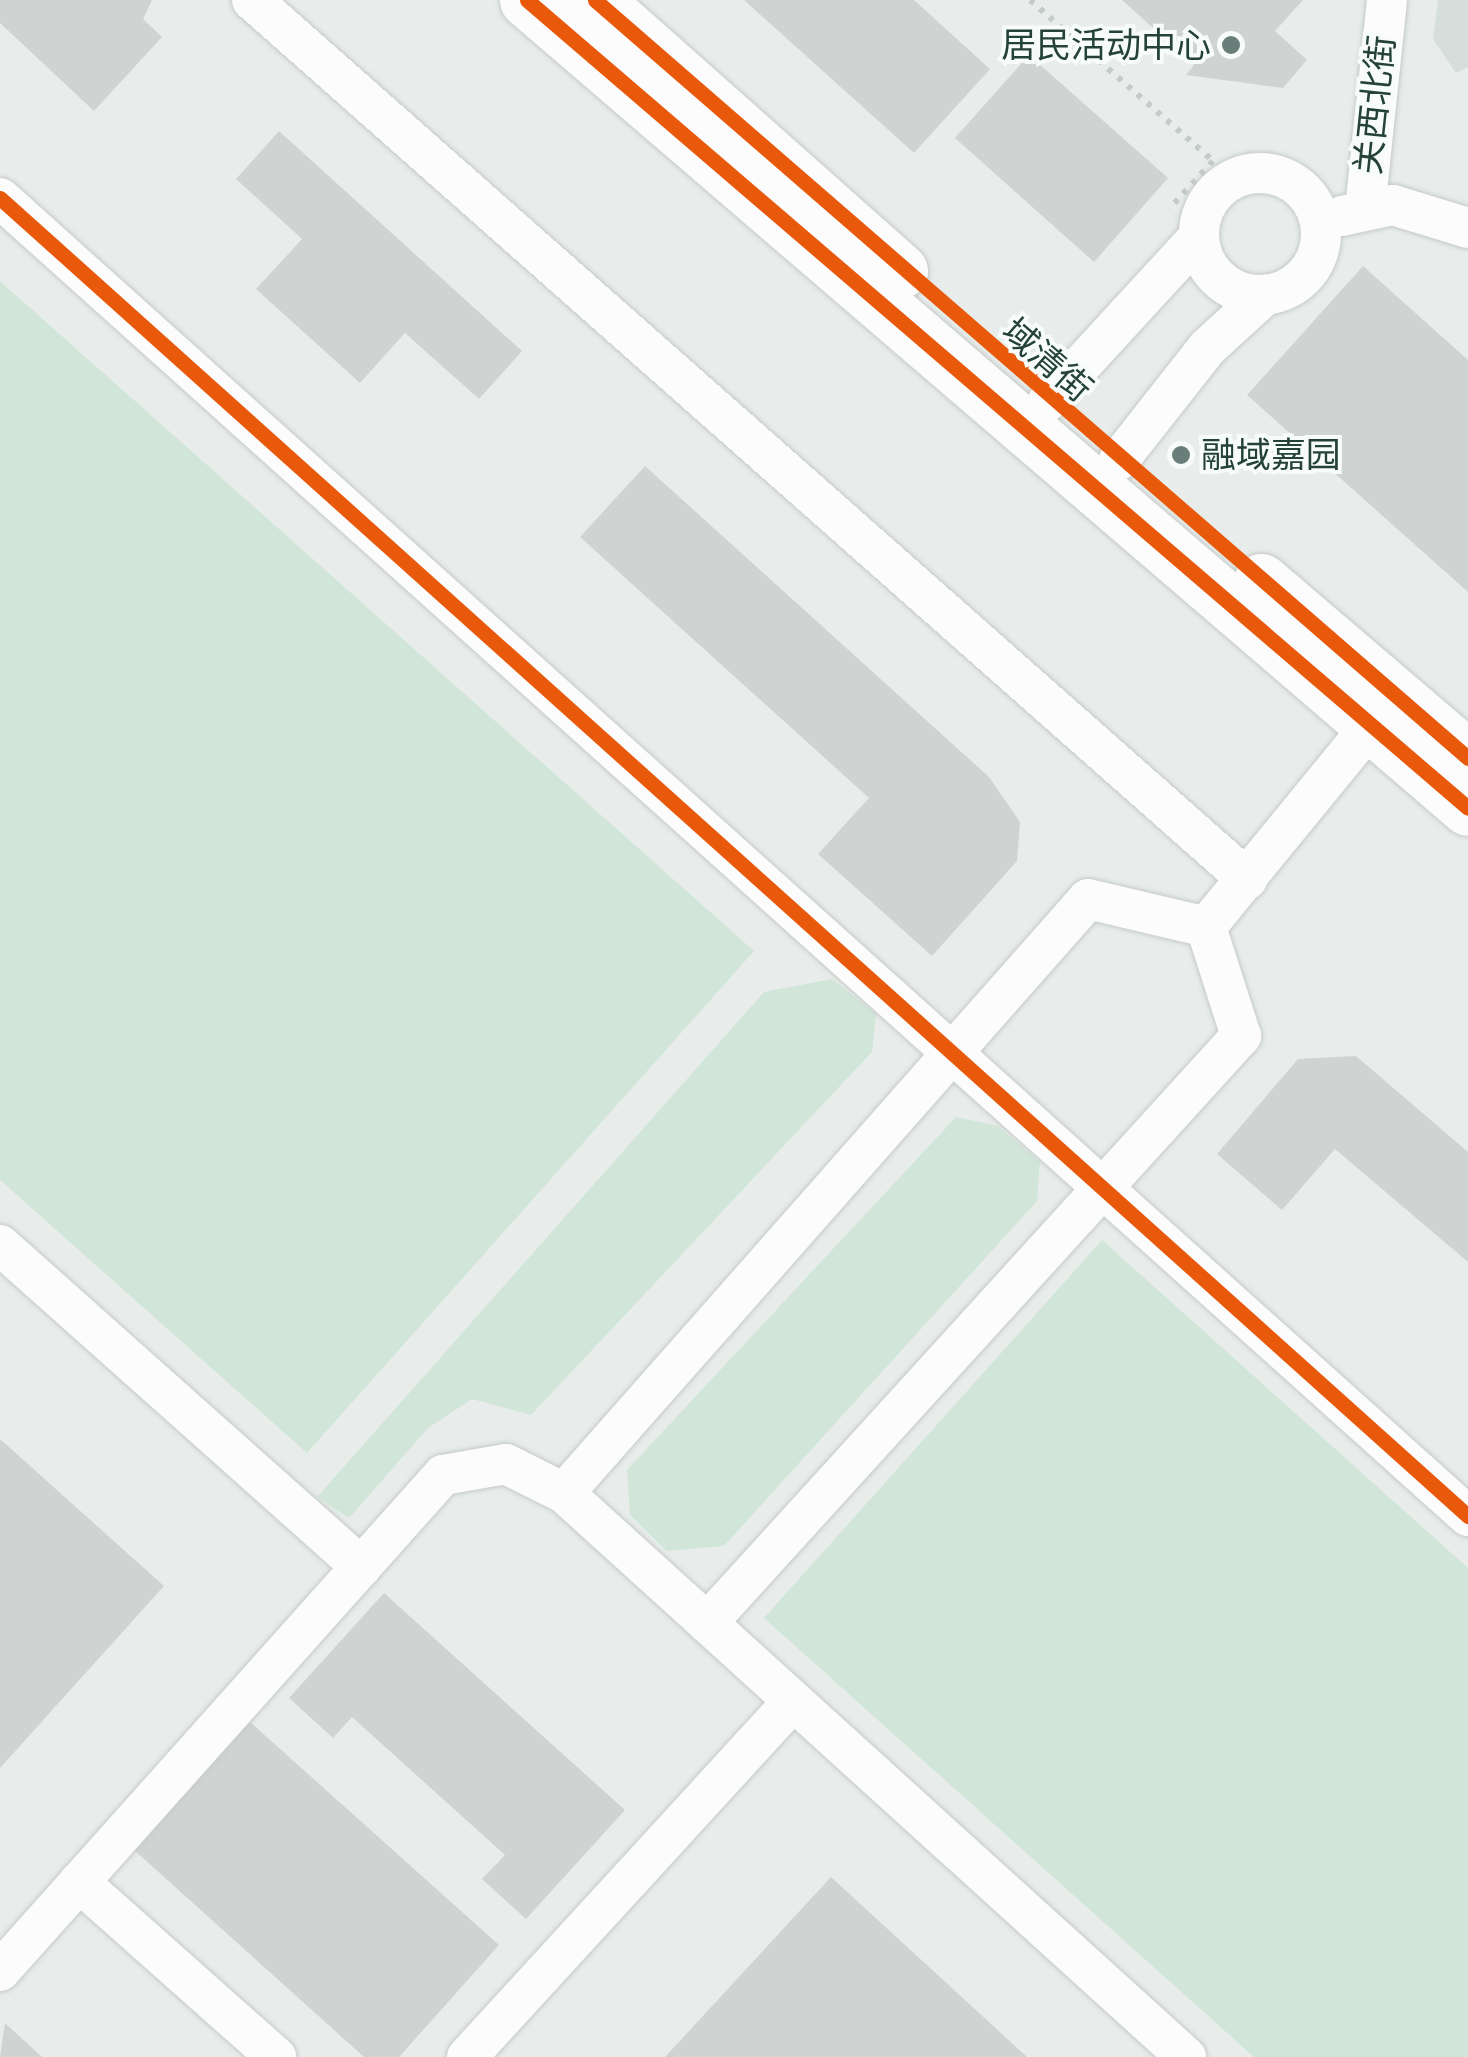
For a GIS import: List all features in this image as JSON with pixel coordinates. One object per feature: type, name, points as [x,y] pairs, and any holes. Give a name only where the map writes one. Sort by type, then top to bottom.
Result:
[{"type":"street","points":[[252,0],[1247,879]]},
{"type":"street","name":"域清街","points":[[527,0],[1385,708],[1468,758]]},
{"type":"street","name":"域清街","points":[[595,0],[1118,460],[1385,708],[1468,808]]},
{"type":"street","name":"关西北街","points":[[1366,210],[1388,0]]},
{"type":"street","points":[[1048,401],[1198,238],[1209,199],[1242,175],[1282,176],[1320,221]]},
{"type":"street","points":[[0,198],[1468,1516]]},
{"type":"street","points":[[1320,221],[1393,204],[1468,228]]},
{"type":"street","points":[[1118,460],[1206,348],[1265,295],[1304,276],[1320,221]]},
{"type":"street","points":[[1198,238],[1214,276],[1265,295]]},
{"type":"street","points":[[1206,927],[1385,708]]},
{"type":"street","points":[[564,1494],[1088,899],[1206,927]]},
{"type":"street","points":[[707,1623],[1241,1036],[1206,927]]},
{"type":"street","points":[[0,1244],[361,1567]]},
{"type":"street","points":[[0,1971],[443,1475],[506,1464],[564,1494],[1186,2057]]},
{"type":"street","points":[[466,2057],[792,1700]]},
{"type":"street","points":[[79,1882],[276,2057]]},
{"type":"path","points":[[1030,0],[1213,161]]},
{"type":"shaded area","points":[[1438,0],[1468,0],[1468,67],[1456,73],[1433,39]]},
{"type":"green space","points":[[0,281],[754,951],[307,1453],[0,1180]]},
{"type":"green space","points":[[832,979],[876,1014],[872,1052],[531,1415],[472,1399],[428,1428],[349,1518],[317,1497],[764,992]]},
{"type":"green space","points":[[956,1117],[998,1126],[1040,1162],[1037,1201],[724,1546],[667,1551],[630,1515],[627,1470]]},
{"type":"green space","points":[[1102,1240],[1468,1568],[1468,2057],[1254,2057],[764,1618]]},
{"type":"building","points":[[0,0],[152,0],[143,19],[162,37],[94,111],[0,23]]},
{"type":"building","points":[[744,0],[914,0],[990,69],[914,153]]},
{"type":"building","name":"居民活动中心","points":[[1122,0],[1303,0],[1275,31],[1307,60],[1283,88],[1186,75],[1194,65]]},
{"type":"building","points":[[1029,55],[1168,178],[1094,262],[955,138]]},
{"type":"building","points":[[279,131],[522,351],[479,399],[405,333],[360,383],[256,289],[302,239],[236,179]]},
{"type":"building","points":[[1363,266],[1468,360],[1468,592],[1247,395]]},
{"type":"building","points":[[645,466],[989,777],[1020,822],[1017,861],[932,956],[818,854],[869,798],[580,537]]},
{"type":"building","points":[[1356,1056],[1468,1152],[1468,1262],[1335,1149],[1282,1210],[1217,1154],[1298,1059]]},
{"type":"building","points":[[0,1439],[164,1586],[0,1768]]},
{"type":"building","points":[[384,1593],[625,1810],[526,1919],[482,1879],[505,1855],[352,1717],[333,1738],[289,1698]]},
{"type":"building","points":[[250,1722],[499,1945],[399,2057],[364,2057],[134,1850]]},
{"type":"building","points":[[831,1877],[1027,2057],[665,2057]]},
{"type":"building","points":[[5,2023],[42,2057],[0,2057]]},
{"type":"cycle path","points":[[527,0],[1468,808]]},
{"type":"cycle path","points":[[595,0],[1468,758]]},
{"type":"cycle path","points":[[0,198],[1468,1516]]},
{"type":"place","name":"居民活动中心","points":[[1231,45]]},
{"type":"place","name":"融域嘉园","points":[[1181,455]]}]
